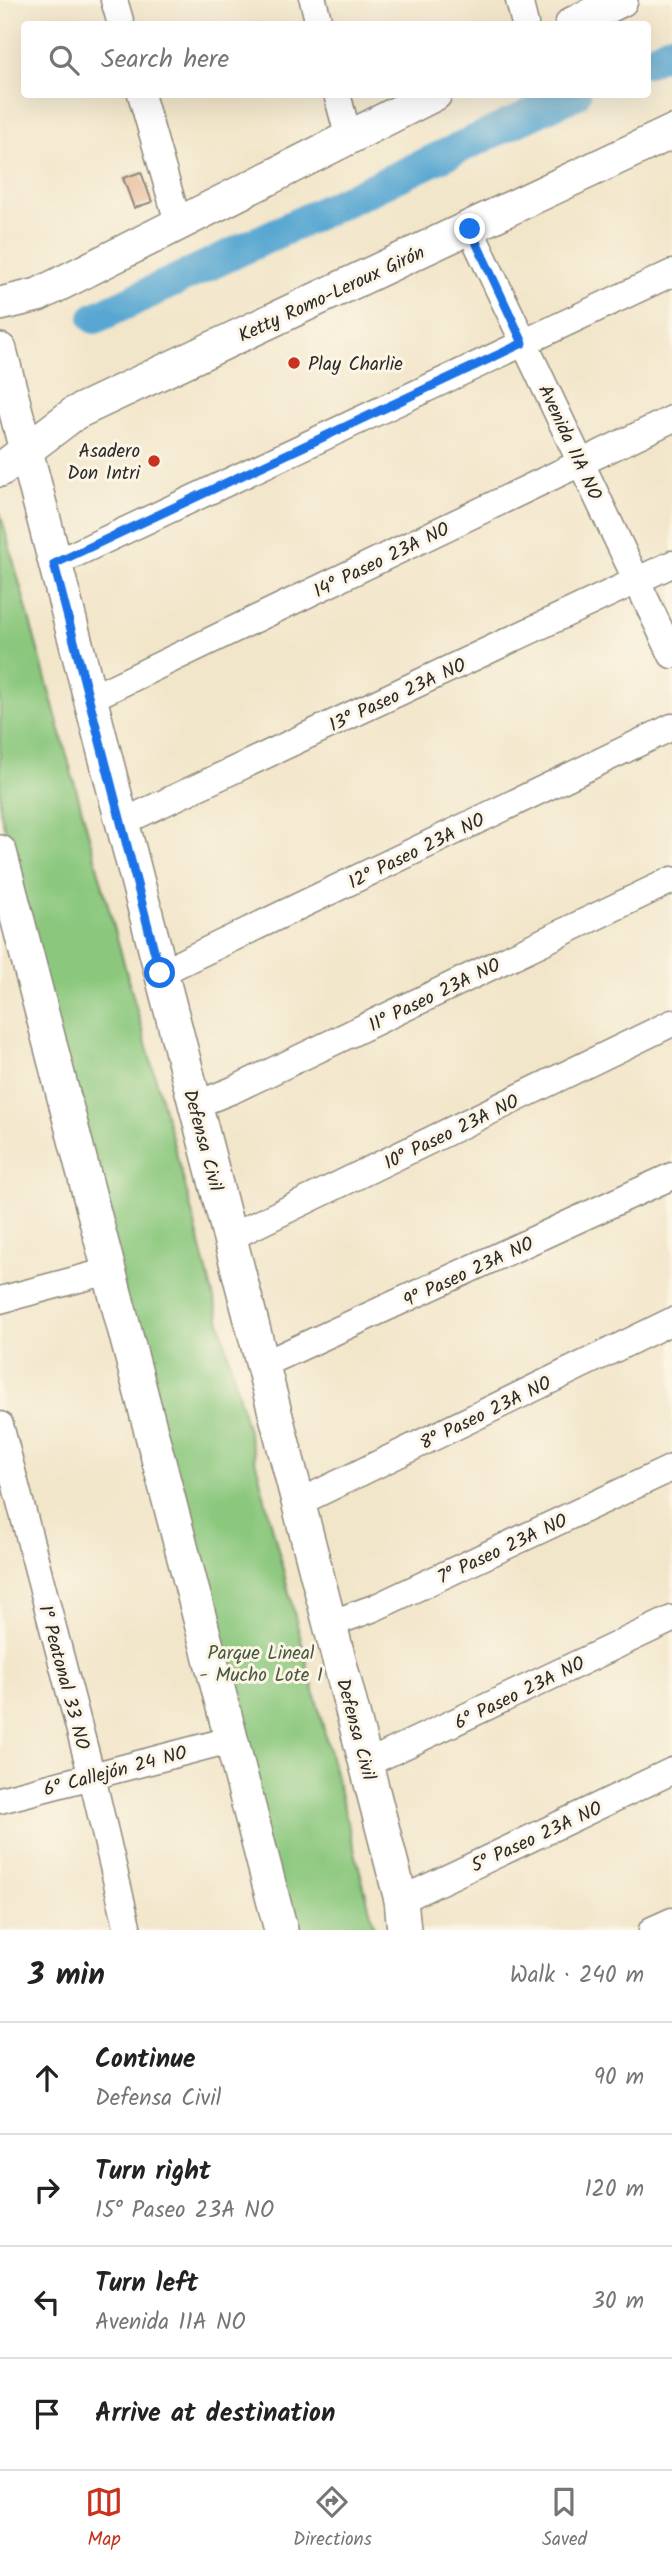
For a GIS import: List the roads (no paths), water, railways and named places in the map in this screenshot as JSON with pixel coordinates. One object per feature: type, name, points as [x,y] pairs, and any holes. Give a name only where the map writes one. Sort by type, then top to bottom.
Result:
[{"type":"street","points":[[114,0],[120,21]]},
{"type":"street","points":[[313,0],[318,21]]},
{"type":"street","points":[[519,0],[525,21]]},
{"type":"street","points":[[578,21],[621,0]]},
{"type":"street","points":[[142,98],[179,226]]},
{"type":"street","points":[[338,98],[349,139]]},
{"type":"street","points":[[0,304],[38,295],[427,98]]},
{"type":"street","name":"Ketty Romo-Leroux Girón","points":[[0,470],[75,413],[672,132]]},
{"type":"street","name":"Avenida 11A NO","points":[[470,229],[672,655]]},
{"type":"street","points":[[54,564],[672,273]]},
{"type":"street","name":"Defensa Civil","points":[[0,350],[366,1763],[402,1915]]},
{"type":"street","name":"14° Paseo 23A NO","points":[[89,699],[672,419]]},
{"type":"street","name":"13° Paseo 23A NO","points":[[121,822],[672,565]]},
{"type":"street","name":"12° Paseo 23A NO","points":[[160,973],[672,727]]},
{"type":"street","points":[[0,852],[281,1930]]},
{"type":"street","name":"11° Paseo 23A NO","points":[[195,1105],[233,1090],[672,880]]},
{"type":"street","name":"10° Paseo 23A NO","points":[[229,1238],[672,1023]]},
{"type":"street","name":"9° Paseo 23A NO","points":[[262,1365],[672,1176]]},
{"type":"street","points":[[0,1300],[109,1271]]},
{"type":"street","name":"8° Paseo 23A NO","points":[[298,1503],[672,1321]]},
{"type":"street","name":"1° Peatonal 33 NO","points":[[0,1424],[92,1777],[128,1930]]},
{"type":"street","name":"7° Paseo 23A NO","points":[[330,1624],[374,1608],[672,1468]]},
{"type":"street","name":"6° Paseo 23A NO","points":[[366,1763],[672,1619]]},
{"type":"street","name":"6° Callejón 24 NO","points":[[0,1800],[230,1740]]},
{"type":"street","name":"5° Paseo 23A NO","points":[[402,1915],[672,1772]]},
{"type":"street","points":[[652,1930],[672,1921]]},
{"type":"waterway","points":[[651,60],[672,49]]},
{"type":"waterway","points":[[95,318],[566,98]]},
{"type":"place","name":"Play Charlie","points":[[294,363]]},
{"type":"place","name":"Asadero Don Intri","points":[[154,461]]},
{"type":"park label","name":"Parque Lineal - Mucho Lote I","points":[[261,1663]]}]
